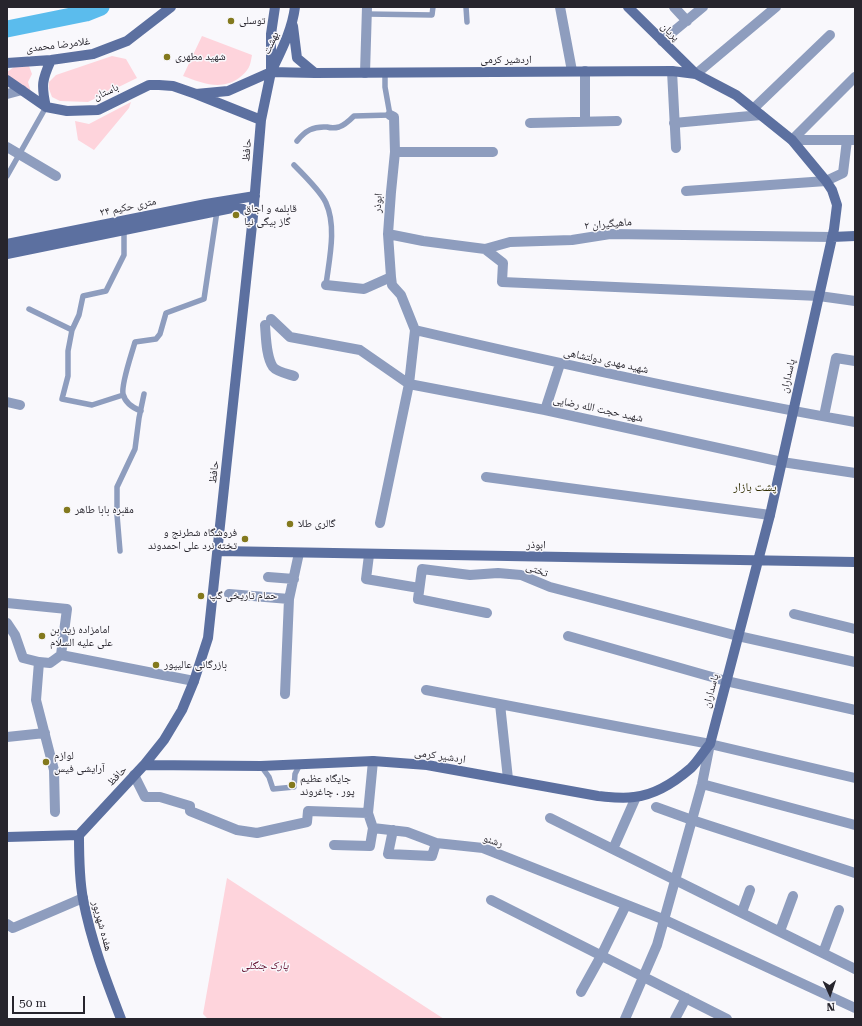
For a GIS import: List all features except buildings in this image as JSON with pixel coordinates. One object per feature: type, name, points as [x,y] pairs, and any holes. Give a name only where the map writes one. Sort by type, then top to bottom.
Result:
[{"type":"main road","name":"غلامرضا محمدی","points":[[7,63],[51,60],[93,54],[127,41],[171,7]]},
{"type":"main road","name":"بهشت","points":[[271,72],[272,34],[275,7]]},
{"type":"main road","name":"بهشت","points":[[271,72],[288,36],[293,21],[294,7]]},
{"type":"main road","name":"پریان","points":[[628,7],[696,74]]},
{"type":"main road","points":[[293,21],[297,58],[315,73]]},
{"type":"main road","points":[[46,107],[42,90],[44,76],[51,60]]},
{"type":"main road","name":"اردشیر کرمی","points":[[271,72],[672,71],[696,74]]},
{"type":"main road","name":"باستان","points":[[196,94],[228,91],[271,72]]},
{"type":"main road","name":"حافظ","points":[[79,835],[144,765],[164,740],[182,710],[194,681],[208,638],[253,216],[261,120],[271,72]]},
{"type":"main road","name":"پاسداران","points":[[696,74],[736,95],[792,140],[826,181],[836,197],[838,205],[770,515],[710,744]]},
{"type":"main road","name":"باستان","points":[[8,81],[46,107],[67,111],[98,110],[149,85],[159,85],[173,86],[261,120]]},
{"type":"main road","name":"۲۴ متری حکیم","points":[[7,244],[206,204],[255,196]]},
{"type":"main road","name":"۲۴ متری حکیم","points":[[7,254],[232,208],[243,209],[253,216]]},
{"type":"main road","points":[[832,237],[855,236]]},
{"type":"main road","name":"ابوذر","points":[[218,551],[855,562]]},
{"type":"main road","name":"اردشیر کرمی","points":[[144,765],[262,766],[373,761],[427,765],[598,796],[625,798],[650,794],[671,783],[692,767],[710,744]]},
{"type":"main road","points":[[7,837],[79,835]]},
{"type":"main road","name":"هفده شهریور","points":[[79,835],[79,867],[82,898],[98,957],[121,1019]]},
{"type":"street","points":[[560,7],[572,71]]},
{"type":"street","points":[[674,7],[687,21]]},
{"type":"street","points":[[662,41],[703,7]]},
{"type":"street","points":[[696,74],[776,7]]},
{"type":"street","points":[[365,72],[367,11]]},
{"type":"street","points":[[674,123],[757,112],[830,35]]},
{"type":"street","points":[[585,71],[585,122]]},
{"type":"street","points":[[672,71],[676,148]]},
{"type":"street","points":[[792,140],[855,77]]},
{"type":"street","points":[[7,94],[22,90]]},
{"type":"street","name":"ابوذر","points":[[390,115],[394,117],[395,152],[390,192],[388,234],[391,277],[392,285],[401,295],[416,330]]},
{"type":"street","points":[[530,123],[617,121]]},
{"type":"street","points":[[686,191],[826,181],[843,173],[851,140],[792,140]]},
{"type":"street","points":[[7,147],[56,176]]},
{"type":"street","points":[[395,152],[493,152]]},
{"type":"street","name":"ماهیگیران ۲","points":[[388,234],[423,241],[485,249],[510,242],[572,240],[610,234],[832,237]]},
{"type":"street","points":[[485,249],[503,263],[502,282],[819,296],[855,301]]},
{"type":"street","points":[[326,285],[364,289],[391,277]]},
{"type":"street","points":[[294,376],[281,372],[273,367],[268,353],[268,322],[290,337],[360,350],[409,384]]},
{"type":"street","points":[[380,523],[409,384],[416,330]]},
{"type":"street","name":"شهید مهدی دولتشاهی","points":[[416,330],[560,364],[855,422]]},
{"type":"street","points":[[824,416],[836,358],[855,361]]},
{"type":"street","points":[[545,410],[560,364]]},
{"type":"street","name":"شهید حجت الله رضایی","points":[[409,384],[545,410],[782,462],[855,473]]},
{"type":"street","points":[[7,402],[20,405]]},
{"type":"street","points":[[486,476],[770,515]]},
{"type":"street","points":[[285,694],[290,598],[299,553]]},
{"type":"street","points":[[369,554],[366,579],[419,588],[418,599],[487,613]]},
{"type":"street","name":"تختی","points":[[419,588],[422,569],[470,575],[498,573],[521,575],[550,587],[738,636]]},
{"type":"street","points":[[268,577],[294,579]]},
{"type":"street","points":[[229,594],[290,598]]},
{"type":"street","points":[[7,603],[67,609],[61,655],[50,663],[23,658],[16,635],[7,623]]},
{"type":"street","points":[[794,614],[855,629]]},
{"type":"street","points":[[568,636],[726,680],[855,710]]},
{"type":"street","points":[[738,636],[855,662]]},
{"type":"street","points":[[61,655],[194,681]]},
{"type":"street","points":[[39,662],[36,700],[54,770],[55,812]]},
{"type":"street","points":[[426,690],[710,744],[855,778]]},
{"type":"street","points":[[500,704],[508,779]]},
{"type":"street","points":[[7,737],[45,733]]},
{"type":"street","points":[[625,1019],[657,945],[702,784],[710,744]]},
{"type":"street","points":[[334,845],[370,846],[373,828],[368,813],[373,761]]},
{"type":"street","points":[[134,775],[145,797],[160,797],[190,806],[190,811],[237,830],[257,834],[307,822],[308,811],[368,813]]},
{"type":"street","points":[[702,784],[855,825]]},
{"type":"street","points":[[614,849],[636,797]]},
{"type":"street","points":[[656,806],[692,820],[855,872]]},
{"type":"street","points":[[550,818],[676,879],[855,969]]},
{"type":"street","name":"رشنو","points":[[373,828],[407,832],[436,843],[482,848],[664,920],[855,1008]]},
{"type":"street","points":[[393,830],[388,854],[432,856],[436,843]]},
{"type":"street","points":[[742,912],[750,890]]},
{"type":"street","points":[[780,931],[793,896]]},
{"type":"street","points":[[7,924],[13,928],[82,898]]},
{"type":"street","points":[[491,900],[727,1019]]},
{"type":"street","points":[[581,992],[601,956],[626,905]]},
{"type":"street","points":[[823,953],[839,910]]},
{"type":"street","points":[[675,1019],[686,998]]},
{"type":"lane","points":[[367,11],[432,15],[433,7]]},
{"type":"lane","points":[[466,7],[467,22]]},
{"type":"lane","name":"ابوذر","points":[[385,72],[385,87],[390,115]]},
{"type":"lane","points":[[7,176],[46,107]]},
{"type":"lane","points":[[297,141],[310,129],[339,127],[346,124],[354,116],[390,115]]},
{"type":"lane","points":[[294,165],[326,203],[330,220],[331,240],[326,285]]},
{"type":"lane","points":[[141,411],[133,408],[123,394],[124,379],[134,342],[156,339],[160,334],[166,313],[204,299],[217,211]]},
{"type":"lane","points":[[123,394],[92,405],[62,399],[68,376],[68,352],[72,330],[79,315],[83,296],[106,291],[124,255],[124,230]]},
{"type":"lane","points":[[29,309],[72,330]]},
{"type":"lane","points":[[120,551],[117,515],[117,487],[135,449],[144,394]]},
{"type":"lane","points":[[262,766],[269,777],[273,789],[294,788],[295,774],[300,764]]},
{"type":"green space","points":[[202,36],[252,55],[250,65],[245,73],[232,82],[218,85],[204,83],[183,76]]},
{"type":"green space","points":[[112,56],[126,59],[137,78],[88,102],[60,101],[52,97],[49,89],[49,82],[56,75]]},
{"type":"green space","points":[[29,66],[32,74],[28,82],[31,92],[7,75],[7,72],[14,67]]},
{"type":"green space","points":[[131,102],[129,108],[94,150],[78,140],[75,121],[89,124]]},
{"type":"green space","name":"پارک جنگلی","points":[[227,878],[444,1019],[208,1019],[203,1014]]},
{"type":"waterway","points":[[7,29],[86,13],[101,7]]},
{"type":"place","name":"توسلی","points":[[231,21]]},
{"type":"place","name":"شهید مطهری","points":[[167,57]]},
{"type":"place","name":"قابلمه و اجاق گاز بیگی نیا","points":[[236,215]]},
{"type":"place","name":"مقبره بابا طاهر","points":[[67,510]]},
{"type":"place","name":"گالری طلا","points":[[290,524]]},
{"type":"place","name":"فروشگاه شطرنج و تخته نرد علی احمدوند","points":[[245,539]]},
{"type":"place","name":"حمام تاریخی گپ","points":[[201,596]]},
{"type":"place","name":"امامزاده زید بن علی علیه السلام","points":[[42,636]]},
{"type":"place","name":"بازرگانی عالیپور","points":[[156,665]]},
{"type":"place","name":"لوازم آرایشی فیس","points":[[46,762]]},
{"type":"place","name":"جایگاه عظیم پور . چاغروند","points":[[292,785]]},
{"type":"district","name":"پشت بازار","points":[[755,487]]}]
